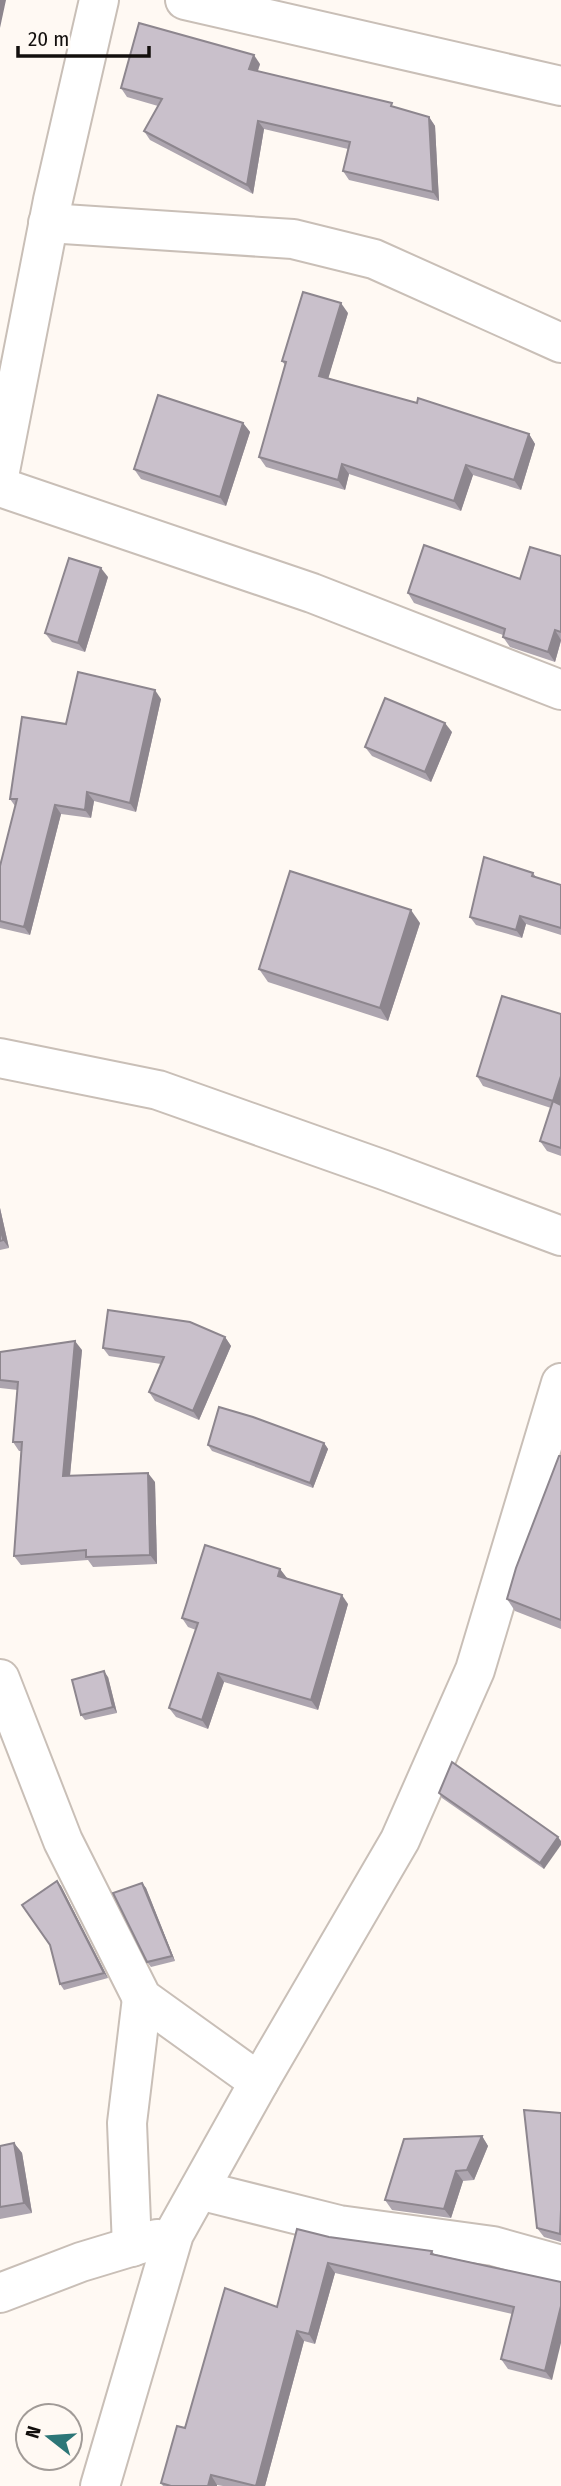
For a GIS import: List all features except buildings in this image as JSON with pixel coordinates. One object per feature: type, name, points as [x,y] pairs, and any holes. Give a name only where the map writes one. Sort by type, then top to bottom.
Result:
[{"type":"street","points":[[0,471],[48,222],[99,0]]},
{"type":"street","points":[[185,0],[561,86]]},
{"type":"street","points":[[48,222],[293,239],[374,259],[561,343]]},
{"type":"street","points":[[0,487],[312,593],[561,690]]},
{"type":"street","points":[[0,1058],[158,1090],[384,1170],[561,1237]]},
{"type":"street","points":[[100,2486],[174,2234],[400,1840],[475,1670],[561,1383]]},
{"type":"street","points":[[0,1679],[63,1841],[142,1998],[259,2082]]},
{"type":"street","points":[[132,2247],[127,2123],[142,1998]]},
{"type":"street","points":[[199,2190],[339,2225],[493,2246],[561,2265]]},
{"type":"street","points":[[0,2293],[82,2262],[174,2234]]}]
